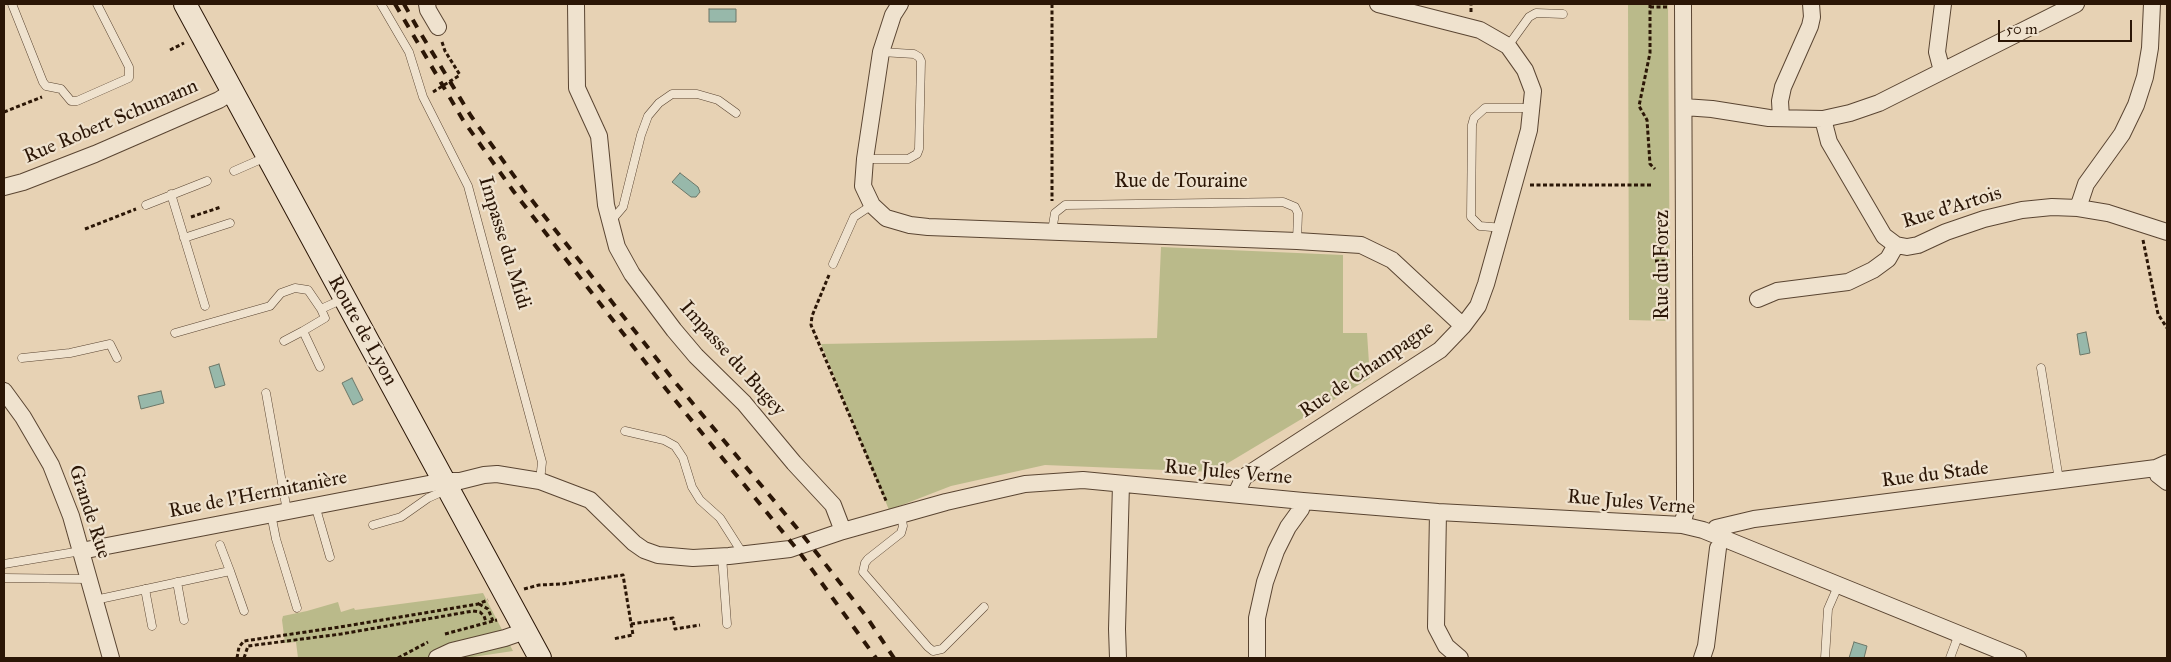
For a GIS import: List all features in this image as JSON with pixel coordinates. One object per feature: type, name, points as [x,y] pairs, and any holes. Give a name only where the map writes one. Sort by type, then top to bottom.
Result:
[{"type":"main road","name":"Route de Lyon","points":[[185,4],[446,485],[513,591],[525,631],[540,658]]},
{"type":"street","points":[[427,4],[428,10],[438,27]]},
{"type":"street","name":"Impasse du Bugey","points":[[576,4],[577,88],[599,136],[606,205],[617,247],[622,258],[674,330],[696,356],[744,403],[794,463],[827,498],[836,510],[844,531]]},
{"type":"street","points":[[900,4],[893,15],[881,52],[865,159],[863,186],[872,205],[886,218],[910,225],[928,227],[1352,244],[1376,251],[1392,260],[1464,326]]},
{"type":"street","name":"Rue de Champagne","points":[[1236,494],[1244,477],[1440,350],[1464,326],[1478,306],[1503,228],[1532,108],[1533,91],[1525,70],[1508,46],[1480,30],[1378,4]]},
{"type":"street","points":[[1781,118],[1780,101],[1783,87],[1810,26],[1812,17],[1811,4]]},
{"type":"street","points":[[1942,71],[1937,52],[1943,4]]},
{"type":"street","points":[[1684,107],[1698,107],[1756,117],[1781,118],[1823,119],[1850,113],[1879,103],[2076,4]]},
{"type":"street","points":[[2078,208],[2086,184],[2122,134],[2136,105],[2145,77],[2150,48],[2152,4]]},
{"type":"street","name":"Rue du Forez","points":[[1677,6],[1684,107],[1685,514],[1682,525]]},
{"type":"street","name":"Rue Robert Schumann","points":[[4,186],[23,182],[95,154],[219,100],[233,91]]},
{"type":"street","name":"Rue d'Artois","points":[[1823,119],[1829,142],[1884,236],[1896,245],[1907,247],[1918,245],[1946,232],[1984,219],[2022,210],[2052,207],[2078,208],[2108,213],[2167,232]]},
{"type":"street","name":"Rue d'Artois","points":[[1758,299],[1777,290],[1848,282],[1873,270],[1888,259],[1896,245]]},
{"type":"street","name":"Grande Rue","points":[[4,391],[23,417],[52,465],[71,516],[111,658]]},
{"type":"street","points":[[2162,466],[2158,475],[2167,482]]},
{"type":"street","name":"Rue du Stade","points":[[1716,541],[1716,528],[1754,519],[2162,466]]},
{"type":"street","name":"Rue Jules Verne","points":[[446,485],[484,475],[497,474],[540,481],[590,500],[634,543],[644,550],[658,556],[673,558],[722,556],[790,549],[844,531],[946,502],[1025,484],[1077,480],[1438,512],[1682,525],[1716,541],[1838,586],[1958,634],[1988,651],[2018,658]]},
{"type":"street","points":[[1118,658],[1120,484]]},
{"type":"street","name":"Rue de l'Hermitanière","points":[[81,551],[316,505],[446,485]]},
{"type":"street","points":[[1257,658],[1257,618],[1265,582],[1276,551],[1301,509],[1302,501]]},
{"type":"street","points":[[1438,512],[1436,627],[1446,646],[1460,658]]},
{"type":"street","points":[[1702,658],[1706,646],[1716,541]]},
{"type":"street","points":[[437,658],[452,651],[499,640],[525,631]]},
{"type":"lane","points":[[12,4],[43,82],[51,88],[58,87],[71,101],[76,101],[129,78],[129,67],[97,4]]},
{"type":"lane","name":"Impasse du Midi","points":[[382,4],[410,52],[423,97],[468,186],[542,462],[540,481]]},
{"type":"lane","points":[[1508,46],[1529,17],[1536,13],[1563,14]]},
{"type":"lane","points":[[865,159],[908,159],[917,154],[919,149],[921,61],[914,54],[881,52]]},
{"type":"lane","points":[[610,222],[621,211],[640,135],[648,116],[659,103],[672,94],[697,94],[718,100],[736,113]]},
{"type":"lane","points":[[1503,228],[1480,226],[1471,217],[1472,125],[1474,118],[1485,108],[1532,108]]},
{"type":"lane","points":[[234,171],[268,156]]},
{"type":"lane","points":[[146,205],[207,181]]},
{"type":"lane","points":[[171,194],[205,306]]},
{"type":"lane","name":"Rue de Touraine","points":[[1058,209],[1072,204],[1283,202],[1295,208],[1298,213],[1297,241]]},
{"type":"lane","points":[[833,264],[854,217],[872,205]]},
{"type":"lane","points":[[1052,231],[1053,221],[1058,209]]},
{"type":"lane","points":[[184,238],[230,223]]},
{"type":"lane","points":[[175,332],[270,306],[282,292],[295,288],[308,290],[325,318],[284,341]]},
{"type":"lane","points":[[321,310],[344,298]]},
{"type":"lane","points":[[303,331],[320,367]]},
{"type":"lane","points":[[22,358],[70,353],[110,344],[117,358]]},
{"type":"lane","points":[[2042,368],[2059,480]]},
{"type":"lane","points":[[266,393],[279,513],[276,539],[297,608]]},
{"type":"lane","points":[[626,431],[664,440],[675,446],[683,458],[692,487],[700,500],[720,518],[744,554]]},
{"type":"lane","points":[[373,525],[401,517],[446,485]]},
{"type":"lane","points":[[316,505],[330,557]]},
{"type":"lane","points":[[897,516],[903,526],[901,534],[868,559],[863,567],[863,572],[928,647],[933,652],[942,649],[984,607]]},
{"type":"lane","points":[[220,545],[244,611]]},
{"type":"lane","points":[[4,564],[81,551]]},
{"type":"lane","points":[[722,556],[728,624]]},
{"type":"lane","points":[[95,600],[230,571]]},
{"type":"lane","points":[[4,578],[89,579]]},
{"type":"lane","points":[[177,582],[184,620]]},
{"type":"lane","points":[[1825,658],[1828,609],[1838,586]]},
{"type":"lane","points":[[145,589],[152,626]]},
{"type":"lane","points":[[1950,658],[1958,634]]},
{"type":"path","points":[[1052,4],[1051,197],[1058,209]]},
{"type":"path","points":[[1655,169],[1650,164],[1647,120],[1639,106],[1650,53],[1650,5],[1677,6]]},
{"type":"path","points":[[170,50],[189,40]]},
{"type":"path","points":[[433,92],[460,75],[445,51]]},
{"type":"path","points":[[4,112],[39,98],[51,88]]},
{"type":"path","points":[[1515,182],[1528,185],[1653,185]]},
{"type":"path","points":[[85,229],[146,205]]},
{"type":"path","points":[[179,222],[221,207]]},
{"type":"path","points":[[2145,225],[2142,238],[2158,314],[2167,328]]},
{"type":"path","points":[[1655,261],[1671,261]]},
{"type":"path","points":[[833,264],[812,316],[812,324],[897,516]]},
{"type":"path","points":[[237,658],[239,647],[244,641],[478,604],[513,591],[539,585],[562,584],[622,575],[633,635],[613,639]]},
{"type":"path","points":[[478,604],[484,606],[490,612],[499,640]]},
{"type":"path","points":[[244,658],[248,646],[341,634],[473,611],[480,612],[486,622]]},
{"type":"path","points":[[631,624],[673,618],[675,629],[700,625]]},
{"type":"green space","points":[[1628,4],[1668,4],[1670,321],[1629,320]]},
{"type":"green space","points":[[1161,247],[1343,255],[1343,333],[1367,333],[1370,378],[1213,472],[1045,465],[951,486],[889,510],[821,344],[1157,338]]},
{"type":"green space","points":[[483,593],[513,651],[466,658],[298,658],[296,642],[285,643],[283,616],[338,602],[341,612],[354,608],[355,610]]},
{"type":"shaded area","points":[[709,9],[736,9],[736,22],[709,22]]},
{"type":"shaded area","points":[[680,173],[698,187],[700,192],[696,197],[691,197],[672,182]]},
{"type":"shaded area","points":[[2086,332],[2090,353],[2080,355],[2077,334]]},
{"type":"shaded area","points":[[219,364],[225,385],[215,388],[209,367]]},
{"type":"shaded area","points":[[352,378],[363,400],[353,405],[342,383]]},
{"type":"shaded area","points":[[161,391],[164,403],[141,409],[138,396]]},
{"type":"shaded area","points":[[1854,642],[1867,646],[1864,658],[1849,658]]},
{"type":"railway","points":[[395,4],[463,120],[514,192],[666,389],[800,553],[876,658]]},
{"type":"railway","points":[[404,4],[471,116],[527,194],[675,382],[801,533],[866,616],[894,658]]}]
